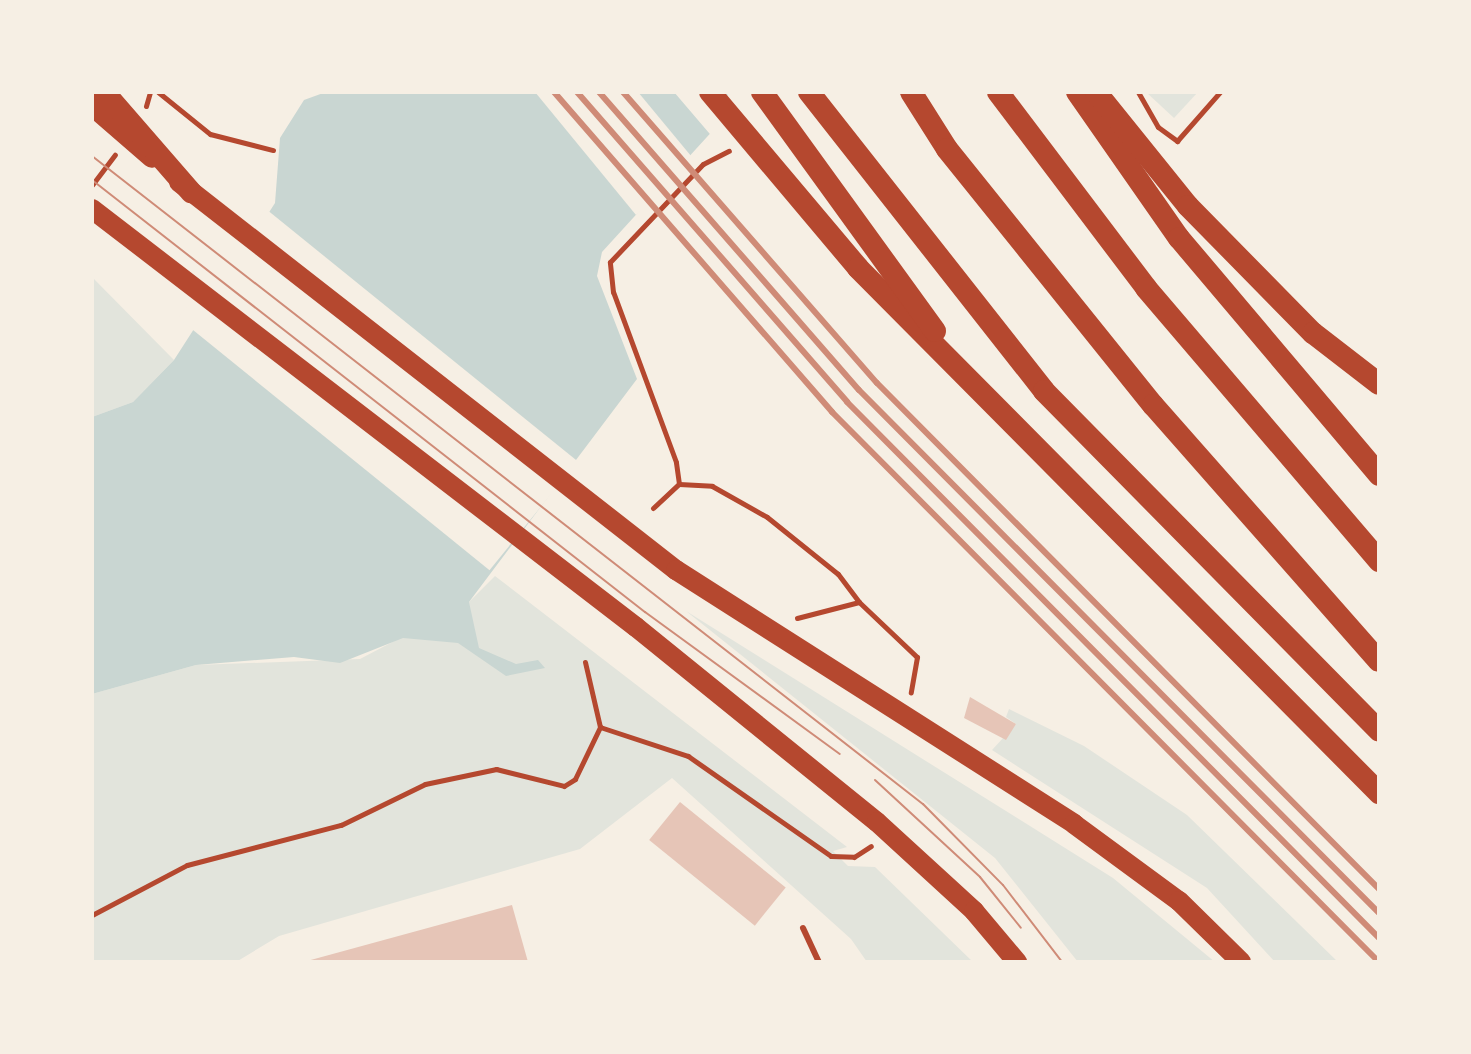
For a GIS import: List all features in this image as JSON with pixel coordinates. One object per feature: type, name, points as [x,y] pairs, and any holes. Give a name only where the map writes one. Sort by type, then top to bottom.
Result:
[{"type":"highway","points":[[104,92],[191,192]]},
{"type":"highway","points":[[710,92],[858,268],[1379,793]]},
{"type":"highway","points":[[762,92],[873,241],[969,379]]},
{"type":"highway","points":[[809,92],[894,207],[1044,391],[1379,731]]},
{"type":"highway","points":[[911,92],[947,149],[1153,405],[1379,661]]},
{"type":"highway","points":[[998,92],[1146,288],[1379,561]]},
{"type":"highway","points":[[1077,92],[1179,238],[1379,475]]},
{"type":"highway","points":[[1096,92],[1188,206],[1313,333],[1379,384]]},
{"type":"main road","points":[[92,106],[191,192],[676,570],[773,638],[907,716],[1128,863],[1241,962]]},
{"type":"main road","points":[[92,209],[636,627],[877,822],[974,911],[1017,962]]},
{"type":"lane","points":[[803,928],[819,962]]},
{"type":"path","points":[[158,92],[210,134],[273,150]]},
{"type":"path","points":[[1138,92],[1158,127],[1177,141],[1220,92]]},
{"type":"path","points":[[679,484],[671,435],[613,292],[610,262],[703,164],[743,146]]},
{"type":"path","points":[[653,508],[679,484],[712,486],[767,517],[838,574],[859,602],[917,657],[907,716]]},
{"type":"path","points":[[773,638],[789,621],[859,602]]},
{"type":"path","points":[[92,915],[187,865],[341,825],[425,784],[496,769],[564,786],[575,779],[600,727],[585,662]]},
{"type":"path","points":[[600,727],[688,756],[831,856],[864,853]]},
{"type":"shaded area","points":[[326,92],[748,92],[602,252],[597,276],[637,379],[469,602],[479,648],[516,664],[538,660],[545,668],[506,676],[458,643],[403,638],[340,663],[294,657],[196,665],[92,694],[92,417],[133,402],[174,360],[275,203],[280,138],[304,100]]},
{"type":"shaded area","points":[[1146,92],[1198,92],[1174,118]]},
{"type":"shaded area","points":[[92,277],[174,360],[133,402],[92,417]]},
{"type":"shaded area","points":[[495,576],[847,847],[833,851],[848,866],[875,867],[973,962],[867,962],[851,939],[672,778],[580,849],[279,936],[236,962],[92,962],[92,694],[196,665],[360,659],[469,602]]},
{"type":"shaded area","points":[[686,611],[1113,878],[1215,962],[1078,962],[995,858]]},
{"type":"shaded area","points":[[1009,709],[1084,746],[1187,815],[1338,962],[1275,962],[1207,888],[992,750],[1016,724],[1006,717]]},
{"type":"pier","points":[[535,92],[638,92],[696,162],[636,215]]},
{"type":"pier","points":[[674,92],[723,92],[728,99],[727,92],[752,92],[715,140]]},
{"type":"pier","points":[[266,209],[578,461],[490,570],[178,318]]},
{"type":"building","points":[[970,697],[1016,724],[1006,740],[964,718]]},
{"type":"building","points":[[680,802],[786,888],[755,926],[649,840]]},
{"type":"building","points":[[512,905],[528,962],[307,962],[307,961]]},
{"type":"tram line","points":[[92,156],[923,804],[1003,885],[1062,962]]},
{"type":"tram line","points":[[92,180],[645,612],[840,754]]},
{"type":"tram line","points":[[875,780],[980,877],[1021,928]]},
{"type":"railway","points":[[554,92],[832,412],[1379,962]]},
{"type":"railway","points":[[577,92],[847,402],[1379,938]]},
{"type":"railway","points":[[599,92],[859,390],[1379,913]]},
{"type":"railway","points":[[623,92],[877,383],[1379,889]]}]
